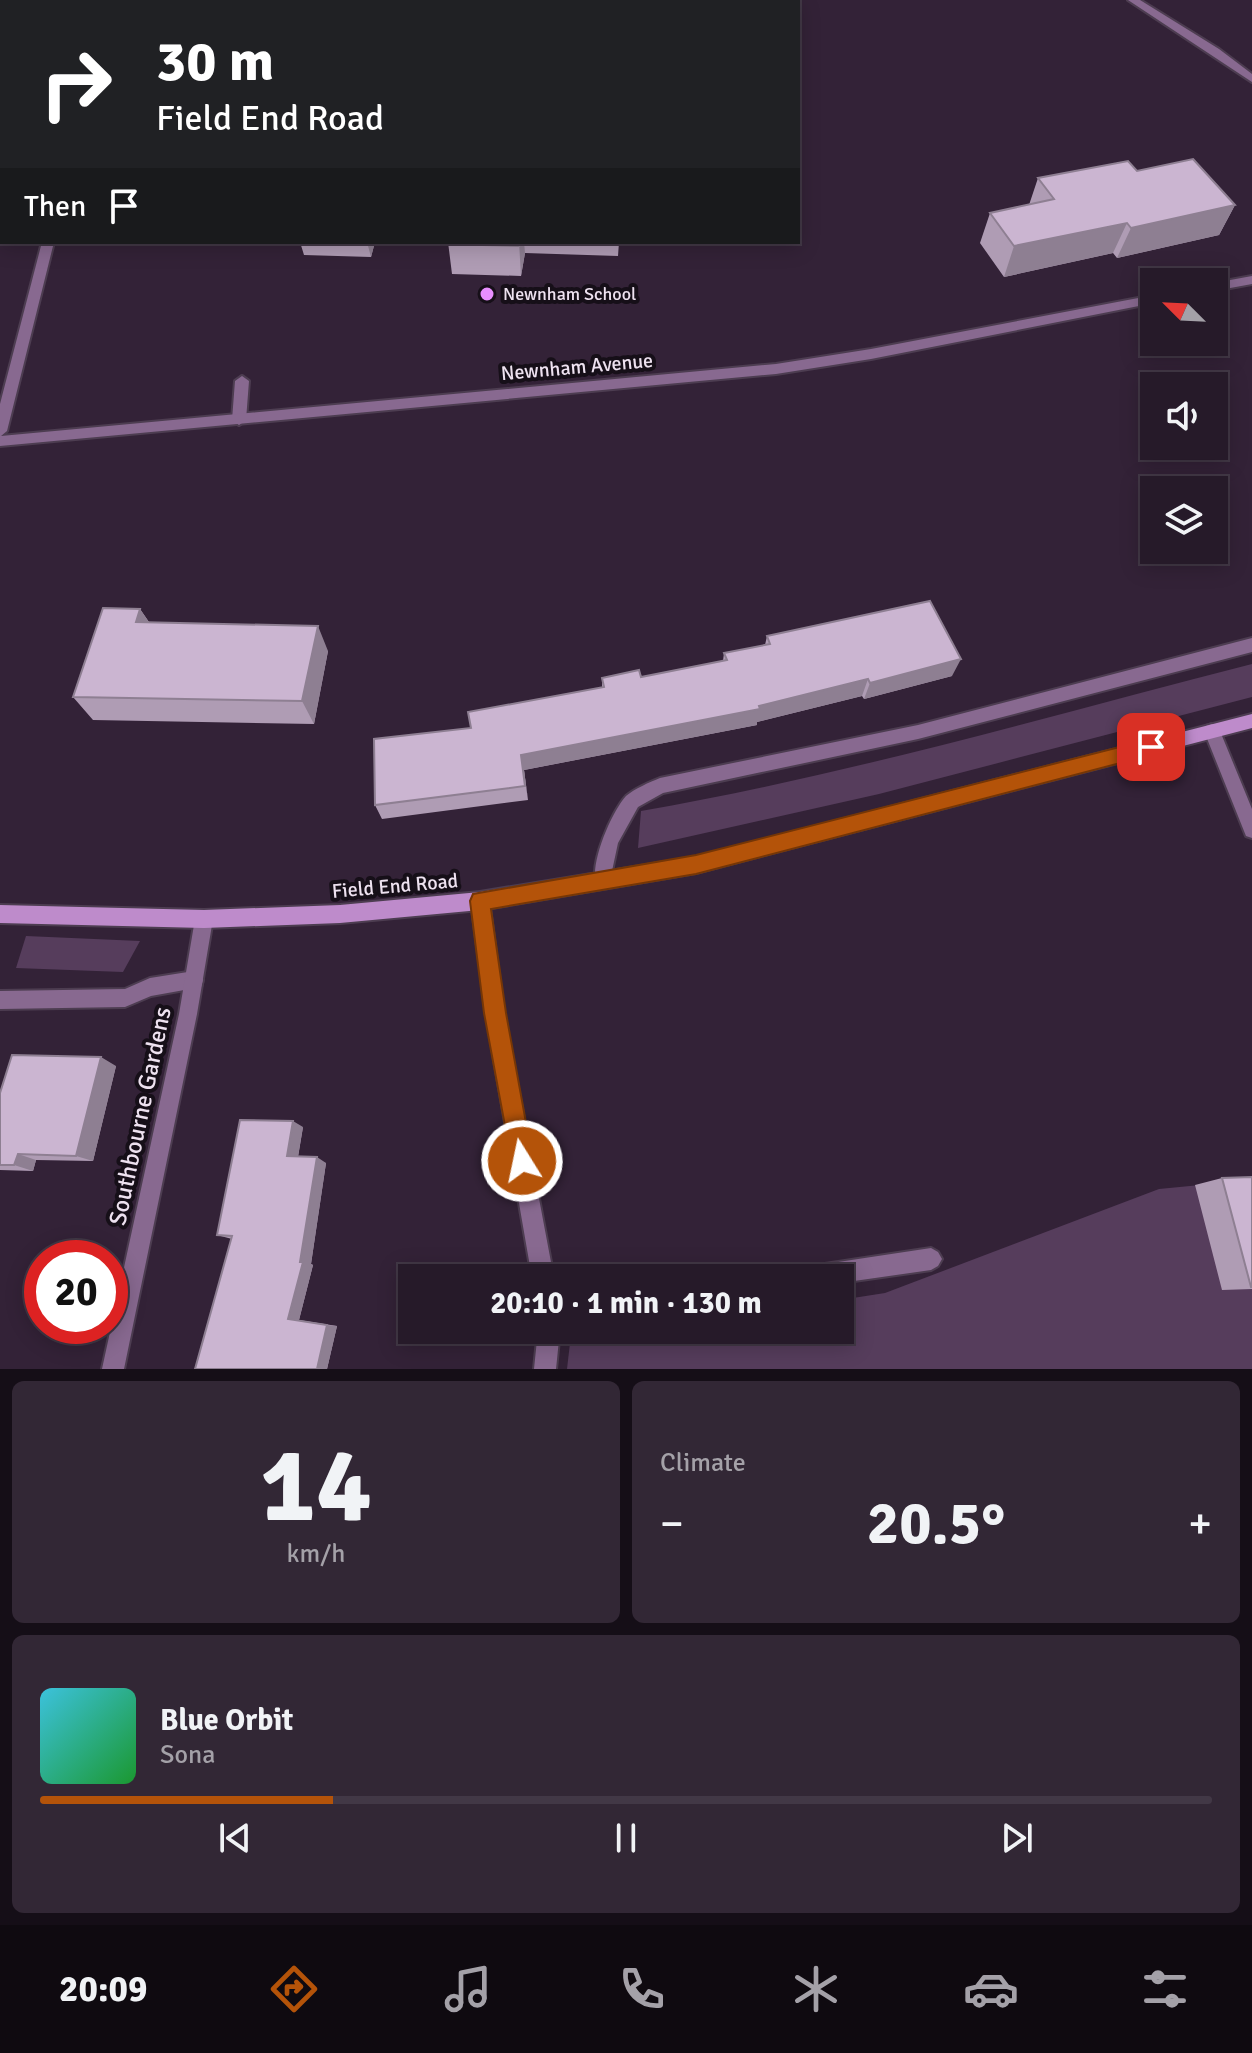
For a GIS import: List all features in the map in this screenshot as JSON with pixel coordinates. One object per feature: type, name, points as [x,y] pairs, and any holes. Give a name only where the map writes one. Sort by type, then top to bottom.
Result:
[{"type":"street","points":[[1133,0],[1215,51],[1252,79]]},
{"type":"street","points":[[0,431],[47,244]]},
{"type":"street","points":[[1228,284],[1252,280]]},
{"type":"street","name":"Newnham Avenue","points":[[0,441],[776,369],[871,354],[1140,302]]},
{"type":"street","points":[[239,420],[242,381]]},
{"type":"street","points":[[603,879],[610,841],[632,802],[660,786],[918,732],[1252,645]]},
{"type":"street","name":"Field End Road","points":[[0,914],[204,919],[340,914],[480,901],[696,865],[1252,721]]},
{"type":"street","points":[[1212,731],[1252,830]]},
{"type":"street","points":[[480,901],[495,1013],[540,1264]]},
{"type":"street","name":"Southbourne Gardens","points":[[113,1369],[204,919]]},
{"type":"street","points":[[0,1000],[125,998],[150,987],[194,980]]},
{"type":"street","points":[[854,1271],[931,1259]]},
{"type":"street","points":[[545,1369],[548,1344]]},
{"type":"shaded area","points":[[1252,664],[1252,697],[879,794],[638,848],[641,811],[872,762]]},
{"type":"shaded area","points":[[26,936],[140,941],[123,972],[16,968]]},
{"type":"shaded area","points":[[1252,1180],[1252,1369],[567,1369],[570,1344],[854,1344],[854,1298],[885,1293],[1159,1189]]},
{"type":"building","points":[[1193,159],[1235,205],[1131,228],[1127,223],[1014,246],[990,213],[1054,199],[1038,178],[1128,161],[1137,171]]},
{"type":"building","points":[[447,244],[518,244],[518,246]]},
{"type":"building","points":[[930,601],[961,659],[870,683],[868,679],[759,706],[760,709],[521,755],[525,786],[375,805],[374,739],[471,728],[468,712],[604,687],[602,678],[639,670],[641,677],[727,660],[724,653],[770,644],[767,636]]},
{"type":"building","points":[[103,608],[140,609],[136,622],[318,626],[302,701],[73,697]]},
{"type":"building","points":[[12,1055],[101,1057],[76,1156],[18,1154],[14,1165],[0,1165],[0,1093]]},
{"type":"building","points":[[240,1120],[293,1121],[287,1156],[317,1157],[300,1262],[303,1262],[288,1319],[327,1325],[317,1369],[195,1369],[232,1236],[217,1235]]},
{"type":"building","points":[[1252,1177],[1252,1287],[1251,1287],[1222,1178]]},
{"type":"place","name":"Newnham School","points":[[487,294]]},
{"type":"route","points":[[522,1161],[495,1013],[480,901],[696,865],[1151,747]]}]
